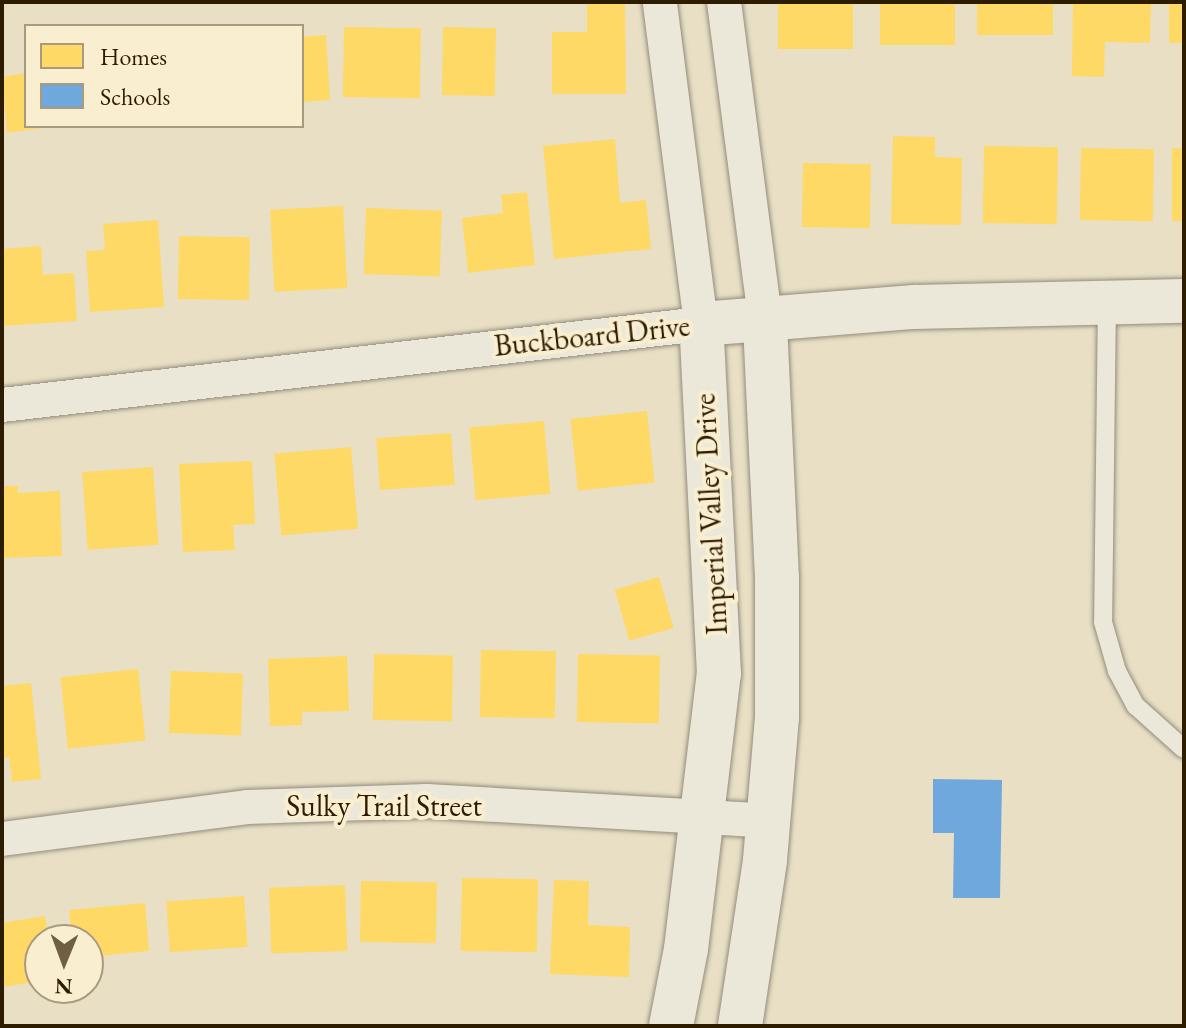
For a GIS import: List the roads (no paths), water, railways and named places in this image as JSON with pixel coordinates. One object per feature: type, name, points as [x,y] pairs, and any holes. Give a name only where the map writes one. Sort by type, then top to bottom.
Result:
[{"type":"street","name":"Imperial Valley Drive","points":[[660,2],[701,324],[719,674],[703,818],[671,1026]]},
{"type":"street","name":"Imperial Valley Drive","points":[[724,2],[765,319],[777,578],[777,717],[769,821],[740,1026]]},
{"type":"street","name":"Buckboard Drive","points":[[2,405],[701,324],[1107,301],[1184,301]]},
{"type":"street","name":"Sulky Trail Street","points":[[2,839],[247,807],[382,803],[769,821]]},
{"type":"lane","points":[[1107,301],[1103,622],[1117,671],[1136,706],[1184,749]]}]
